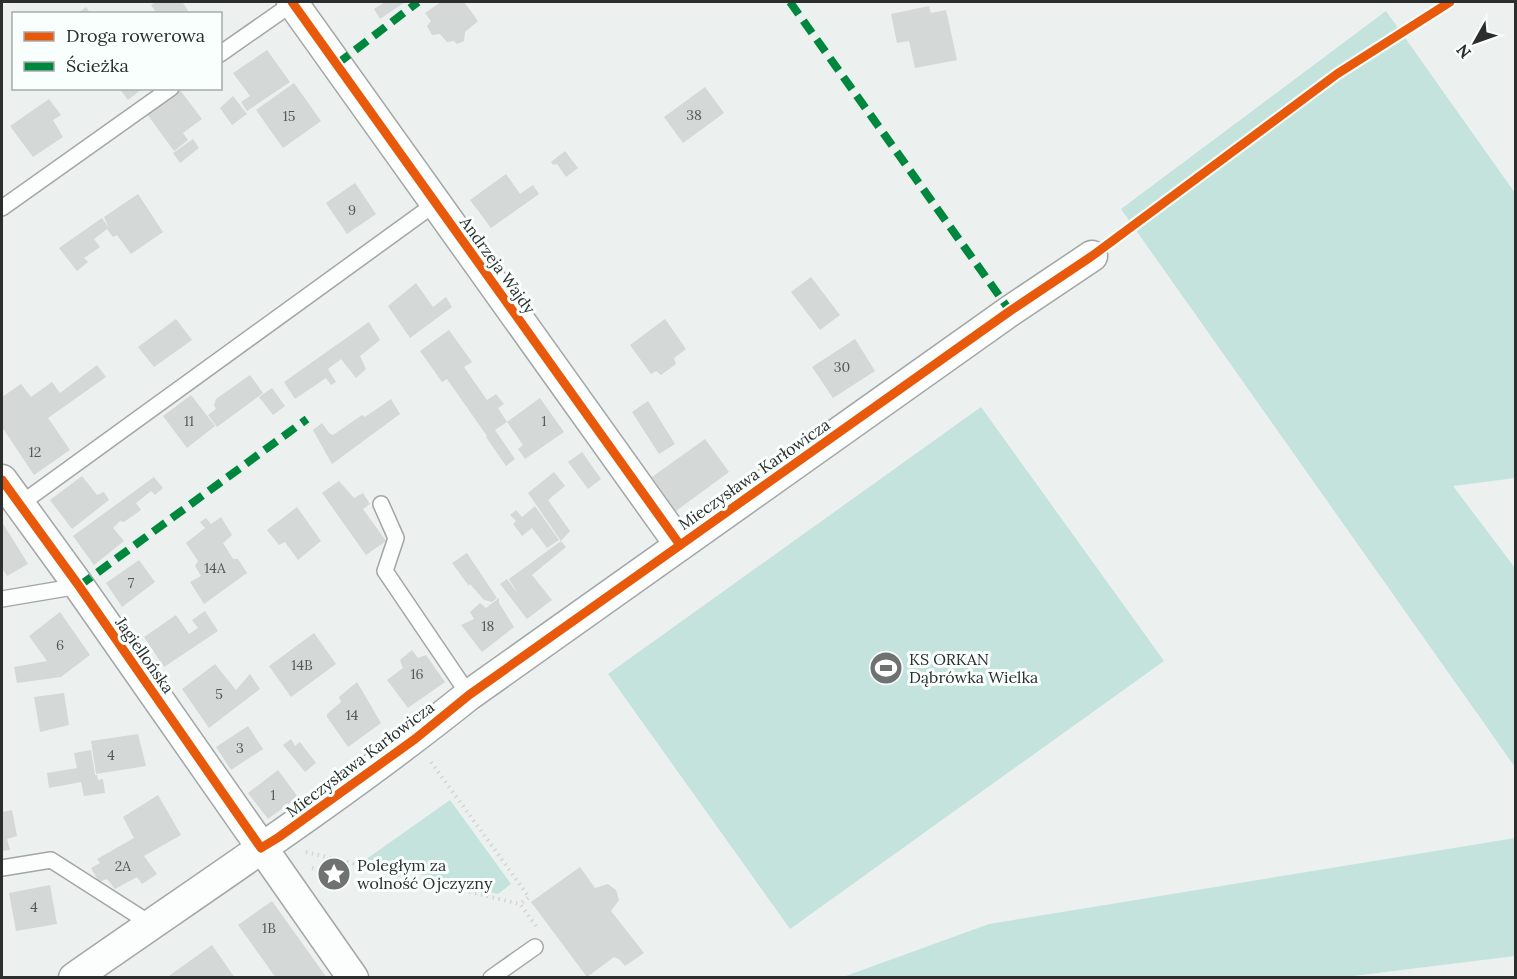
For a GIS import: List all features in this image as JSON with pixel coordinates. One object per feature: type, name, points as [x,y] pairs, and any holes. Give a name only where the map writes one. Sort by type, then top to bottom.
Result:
[{"type":"street","name":"Andrzeja Wajdy","points":[[292,2],[680,545]]},
{"type":"street","name":"Mieczysława Karłowicza","points":[[74,978],[270,843],[415,739],[470,695],[680,545],[1010,311],[1092,256]]},
{"type":"street","name":"Jagiellońska","points":[[2,480],[270,843],[353,978]]},
{"type":"lane","points":[[222,53],[292,2]]},
{"type":"lane","points":[[2,208],[168,90]]},
{"type":"lane","points":[[19,505],[435,203]]},
{"type":"lane","points":[[381,504],[396,538],[385,571],[470,695]]},
{"type":"lane","points":[[2,600],[79,586]]},
{"type":"lane","points":[[2,868],[51,860],[151,924]]},
{"type":"lane","points":[[491,978],[535,947]]},
{"type":"path","points":[[415,739],[529,897],[520,904]]},
{"type":"path","points":[[270,843],[520,904],[546,940],[535,947]]},
{"type":"green space","points":[[1386,11],[1515,193],[1515,478],[1453,486],[1515,568],[1515,767],[1121,209]]},
{"type":"green space","name":"KS ORKAN Dąbrówka Wielka","points":[[981,407],[1164,661],[790,929],[608,674]]},
{"type":"green space","points":[[450,800],[511,884],[498,894],[365,860]]},
{"type":"green space","points":[[1515,838],[1515,956],[1337,978],[843,977],[989,924]]},
{"type":"building","points":[[156,2],[185,2],[183,3],[189,12],[156,12],[151,5]]},
{"type":"building","points":[[385,2],[405,2],[380,19],[374,9]]},
{"type":"building","points":[[441,2],[464,2],[478,21],[465,32],[464,41],[457,44],[454,41],[447,42],[440,34],[432,35],[427,26],[431,21],[425,13]]},
{"type":"building","points":[[929,6],[931,13],[946,10],[957,60],[915,68],[909,41],[897,43],[891,14]]},
{"type":"building","points":[[86,7],[90,12],[80,12]]},
{"type":"building","points":[[267,50],[290,82],[247,111],[241,102],[250,96],[233,73]]},
{"type":"building","points":[[294,83],[321,121],[283,148],[256,110]]},
{"type":"building","points":[[705,87],[724,113],[683,143],[664,117]]},
{"type":"building","points":[[120,90],[140,90],[128,100]]},
{"type":"building","points":[[180,90],[202,119],[183,133],[188,140],[174,151],[147,114]]},
{"type":"building","points":[[233,96],[247,114],[232,125],[220,108]]},
{"type":"building","points":[[49,99],[61,115],[53,120],[63,137],[33,157],[10,126]]},
{"type":"building","points":[[193,139],[199,148],[180,163],[173,153]]},
{"type":"building","points":[[565,151],[578,168],[566,177],[557,164],[553,165],[551,162]]},
{"type":"building","points":[[506,174],[520,194],[533,185],[539,194],[491,228],[470,200]]},
{"type":"building","points":[[355,183],[376,214],[347,234],[326,203]]},
{"type":"building","points":[[138,194],[163,232],[131,254],[117,235],[113,237],[107,229],[94,239],[100,247],[84,258],[88,262],[77,271],[59,248],[102,218],[109,228],[104,217]]},
{"type":"building","points":[[811,277],[840,315],[820,330],[791,292]]},
{"type":"building","points":[[416,283],[433,307],[446,297],[452,307],[410,338],[388,306]]},
{"type":"building","points":[[176,319],[192,340],[154,367],[138,347]]},
{"type":"building","points":[[665,319],[686,349],[674,358],[676,364],[661,375],[656,371],[651,374],[630,345]]},
{"type":"building","points":[[369,322],[380,340],[360,356],[366,369],[356,378],[341,359],[328,369],[336,382],[331,385],[326,378],[295,399],[284,382]]},
{"type":"building","points":[[449,330],[472,362],[464,367],[487,400],[496,394],[504,404],[498,408],[507,422],[495,430],[515,459],[506,466],[447,379],[442,382],[420,351]]},
{"type":"building","points":[[855,339],[875,371],[833,398],[812,367]]},
{"type":"building","points":[[97,365],[106,377],[48,418],[70,450],[34,475],[2,427],[2,397],[21,384],[31,397],[52,382],[60,393]]},
{"type":"building","points":[[250,375],[263,393],[217,427],[208,415],[216,409],[214,405],[216,399]]},
{"type":"building","points":[[272,388],[285,406],[273,415],[259,397]]},
{"type":"building","points":[[191,395],[215,426],[187,448],[163,416]]},
{"type":"building","points":[[540,398],[564,432],[525,459],[518,449],[523,445],[507,422]]},
{"type":"building","points":[[391,399],[400,414],[332,464],[313,430],[322,423],[333,435]]},
{"type":"building","points":[[648,401],[675,444],[659,454],[632,412]]},
{"type":"building","points":[[705,439],[729,472],[676,511],[652,477]]},
{"type":"building","points":[[582,452],[601,479],[588,489],[568,462]]},
{"type":"building","points":[[554,472],[565,486],[548,500],[570,531],[561,541],[528,493]]},
{"type":"building","points":[[82,476],[97,495],[104,492],[109,500],[72,529],[50,500]]},
{"type":"building","points":[[154,477],[163,488],[155,495],[151,491],[136,503],[141,510],[124,522],[120,521],[113,528],[124,541],[94,565],[73,536]]},
{"type":"building","points":[[339,481],[354,498],[363,493],[370,504],[363,509],[386,541],[366,555],[322,493]]},
{"type":"building","points":[[535,506],[559,540],[547,548],[532,528],[522,536],[513,524],[516,521],[510,515],[516,510],[522,517]]},
{"type":"building","points":[[297,507],[321,541],[298,560],[285,542],[279,545],[267,530]]},
{"type":"building","points":[[221,517],[232,535],[223,543],[233,559],[238,559],[247,573],[204,604],[190,582],[201,576],[195,566],[198,561],[186,543],[205,528],[200,522],[206,518],[211,524]]},
{"type":"building","points":[[2,522],[28,564],[7,576],[2,568]]},
{"type":"building","points":[[561,541],[566,547],[532,575],[552,600],[527,619],[500,584],[507,579],[518,594],[509,579]]},
{"type":"building","points":[[467,553],[497,598],[492,602],[484,600],[470,584],[469,586],[452,563]]},
{"type":"building","points":[[139,560],[155,582],[122,607],[106,583]]},
{"type":"building","points":[[499,598],[499,603],[514,627],[482,652],[461,625],[474,619],[470,612],[480,603],[486,608]]},
{"type":"building","points":[[205,611],[218,631],[164,667],[144,637],[176,615],[189,634],[198,628],[192,620]]},
{"type":"building","points":[[60,612],[90,655],[61,677],[17,683],[14,667],[47,661],[29,636]]},
{"type":"building","points":[[314,633],[336,664],[291,697],[269,666]]},
{"type":"building","points":[[412,650],[418,658],[426,655],[445,682],[408,708],[387,680],[403,668],[400,660]]},
{"type":"building","points":[[215,664],[236,690],[250,674],[260,689],[209,728],[182,689]]},
{"type":"building","points":[[357,682],[381,723],[348,747],[327,714],[341,702],[339,697]]},
{"type":"building","points":[[64,693],[69,725],[40,732],[34,697]]},
{"type":"building","points":[[248,726],[263,749],[231,770],[216,747]]},
{"type":"building","points":[[138,734],[146,766],[96,774],[91,741]]},
{"type":"building","points":[[291,739],[295,746],[300,742],[316,763],[305,772],[283,745]]},
{"type":"building","points":[[91,750],[95,775],[98,780],[103,779],[105,793],[84,796],[81,782],[49,788],[47,773],[77,768],[74,753]]},
{"type":"building","points":[[278,770],[298,797],[268,819],[248,793]]},
{"type":"building","points":[[158,795],[181,835],[144,856],[157,874],[142,884],[137,877],[115,889],[107,879],[99,882],[91,868],[100,863],[97,859],[134,838],[123,817]]},
{"type":"building","points":[[12,810],[17,836],[7,839],[10,850],[2,851],[2,812]]},
{"type":"building","points":[[580,867],[595,888],[608,884],[616,890],[619,900],[611,911],[644,953],[625,966],[614,957],[587,977],[531,902]]},
{"type":"building","points":[[50,885],[57,924],[16,931],[9,893]]},
{"type":"building","points":[[272,901],[327,978],[276,978],[238,925]]},
{"type":"building","points":[[212,945],[235,978],[166,978]]},
{"type":"marked path","points":[[337,64],[418,2]]},
{"type":"marked path","points":[[790,2],[1010,311]]},
{"type":"marked path","points":[[79,586],[307,419]]},
{"type":"cycle path","points":[[292,2],[680,545]]},
{"type":"cycle path","points":[[2,480],[79,586],[261,848],[415,739],[469,695],[1010,311],[1092,256],[1337,74],[1450,2]]},
{"type":"place","name":"KS ORKAN Dąbrówka Wielka","points":[[886,668]]},
{"type":"place","name":"Poległym za wolność Ojczyzny","points":[[334,874]]}]
